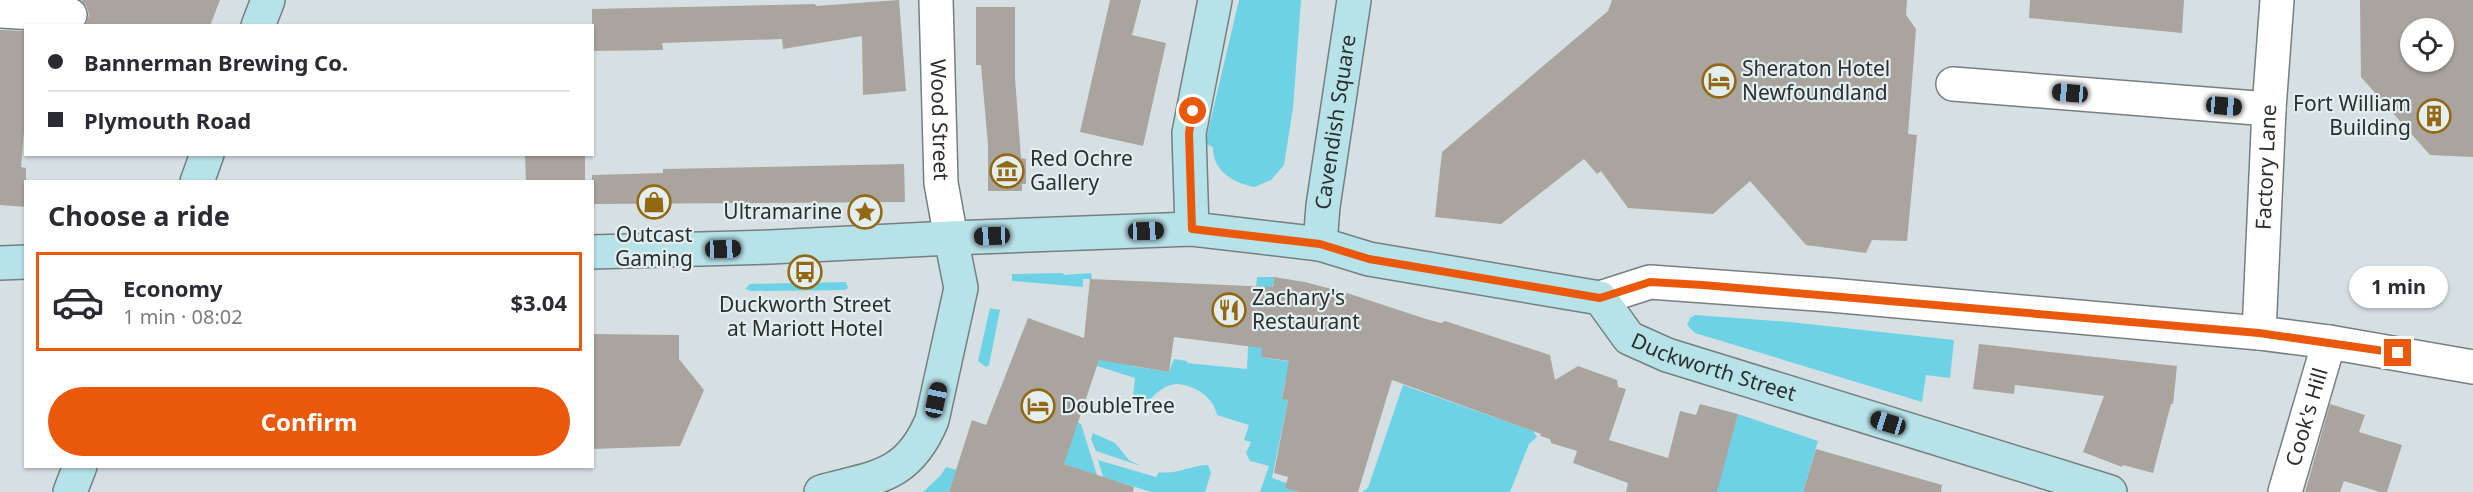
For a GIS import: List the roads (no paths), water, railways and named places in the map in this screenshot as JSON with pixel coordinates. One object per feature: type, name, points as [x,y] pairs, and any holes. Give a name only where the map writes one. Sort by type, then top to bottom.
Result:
[{"type":"street","points":[[259,24],[268,0]]},
{"type":"street","name":"Wood Street","points":[[936,0],[941,183],[951,237]]},
{"type":"street","points":[[1192,229],[1189,133],[1215,0]]},
{"type":"street","name":"Cavendish Square","points":[[1320,244],[1323,206],[1354,0]]},
{"type":"street","name":"Factory Lane","points":[[2259,333],[2269,109],[2277,0]]},
{"type":"street","points":[[0,11],[70,15]]},
{"type":"street","points":[[1953,84],[2269,109]]},
{"type":"street","points":[[198,180],[206,156]]},
{"type":"street","points":[[594,252],[770,247],[951,237],[1192,229],[1320,244],[1369,259],[1600,298],[1650,282],[1830,295],[2259,333],[2329,342],[2473,367]]},
{"type":"street","points":[[821,492],[876,479],[915,453],[924,438],[932,420],[961,288],[951,237]]},
{"type":"street","points":[[0,263],[24,261]]},
{"type":"street","name":"Duckworth Street","points":[[1600,298],[1629,338],[1667,356],[2110,492]]},
{"type":"street","name":"Cook's Hill","points":[[2285,492],[2329,342]]},
{"type":"street","points":[[70,492],[79,468]]},
{"type":"place","name":"Sheraton Hotel Newfoundland","points":[[1719,81]]},
{"type":"place","name":"Fort William Building","points":[[2434,116]]},
{"type":"place","name":"Red Ochre Gallery","points":[[1007,171]]},
{"type":"place","name":"Outcast Gaming","points":[[654,202]]},
{"type":"place","name":"Ultramarine","points":[[865,212]]},
{"type":"place","name":"Duckworth Street at Mariott Hotel","points":[[805,272]]},
{"type":"place","name":"Zachary's Restaurant","points":[[1229,310]]},
{"type":"place","name":"DoubleTree","points":[[1038,406]]}]
